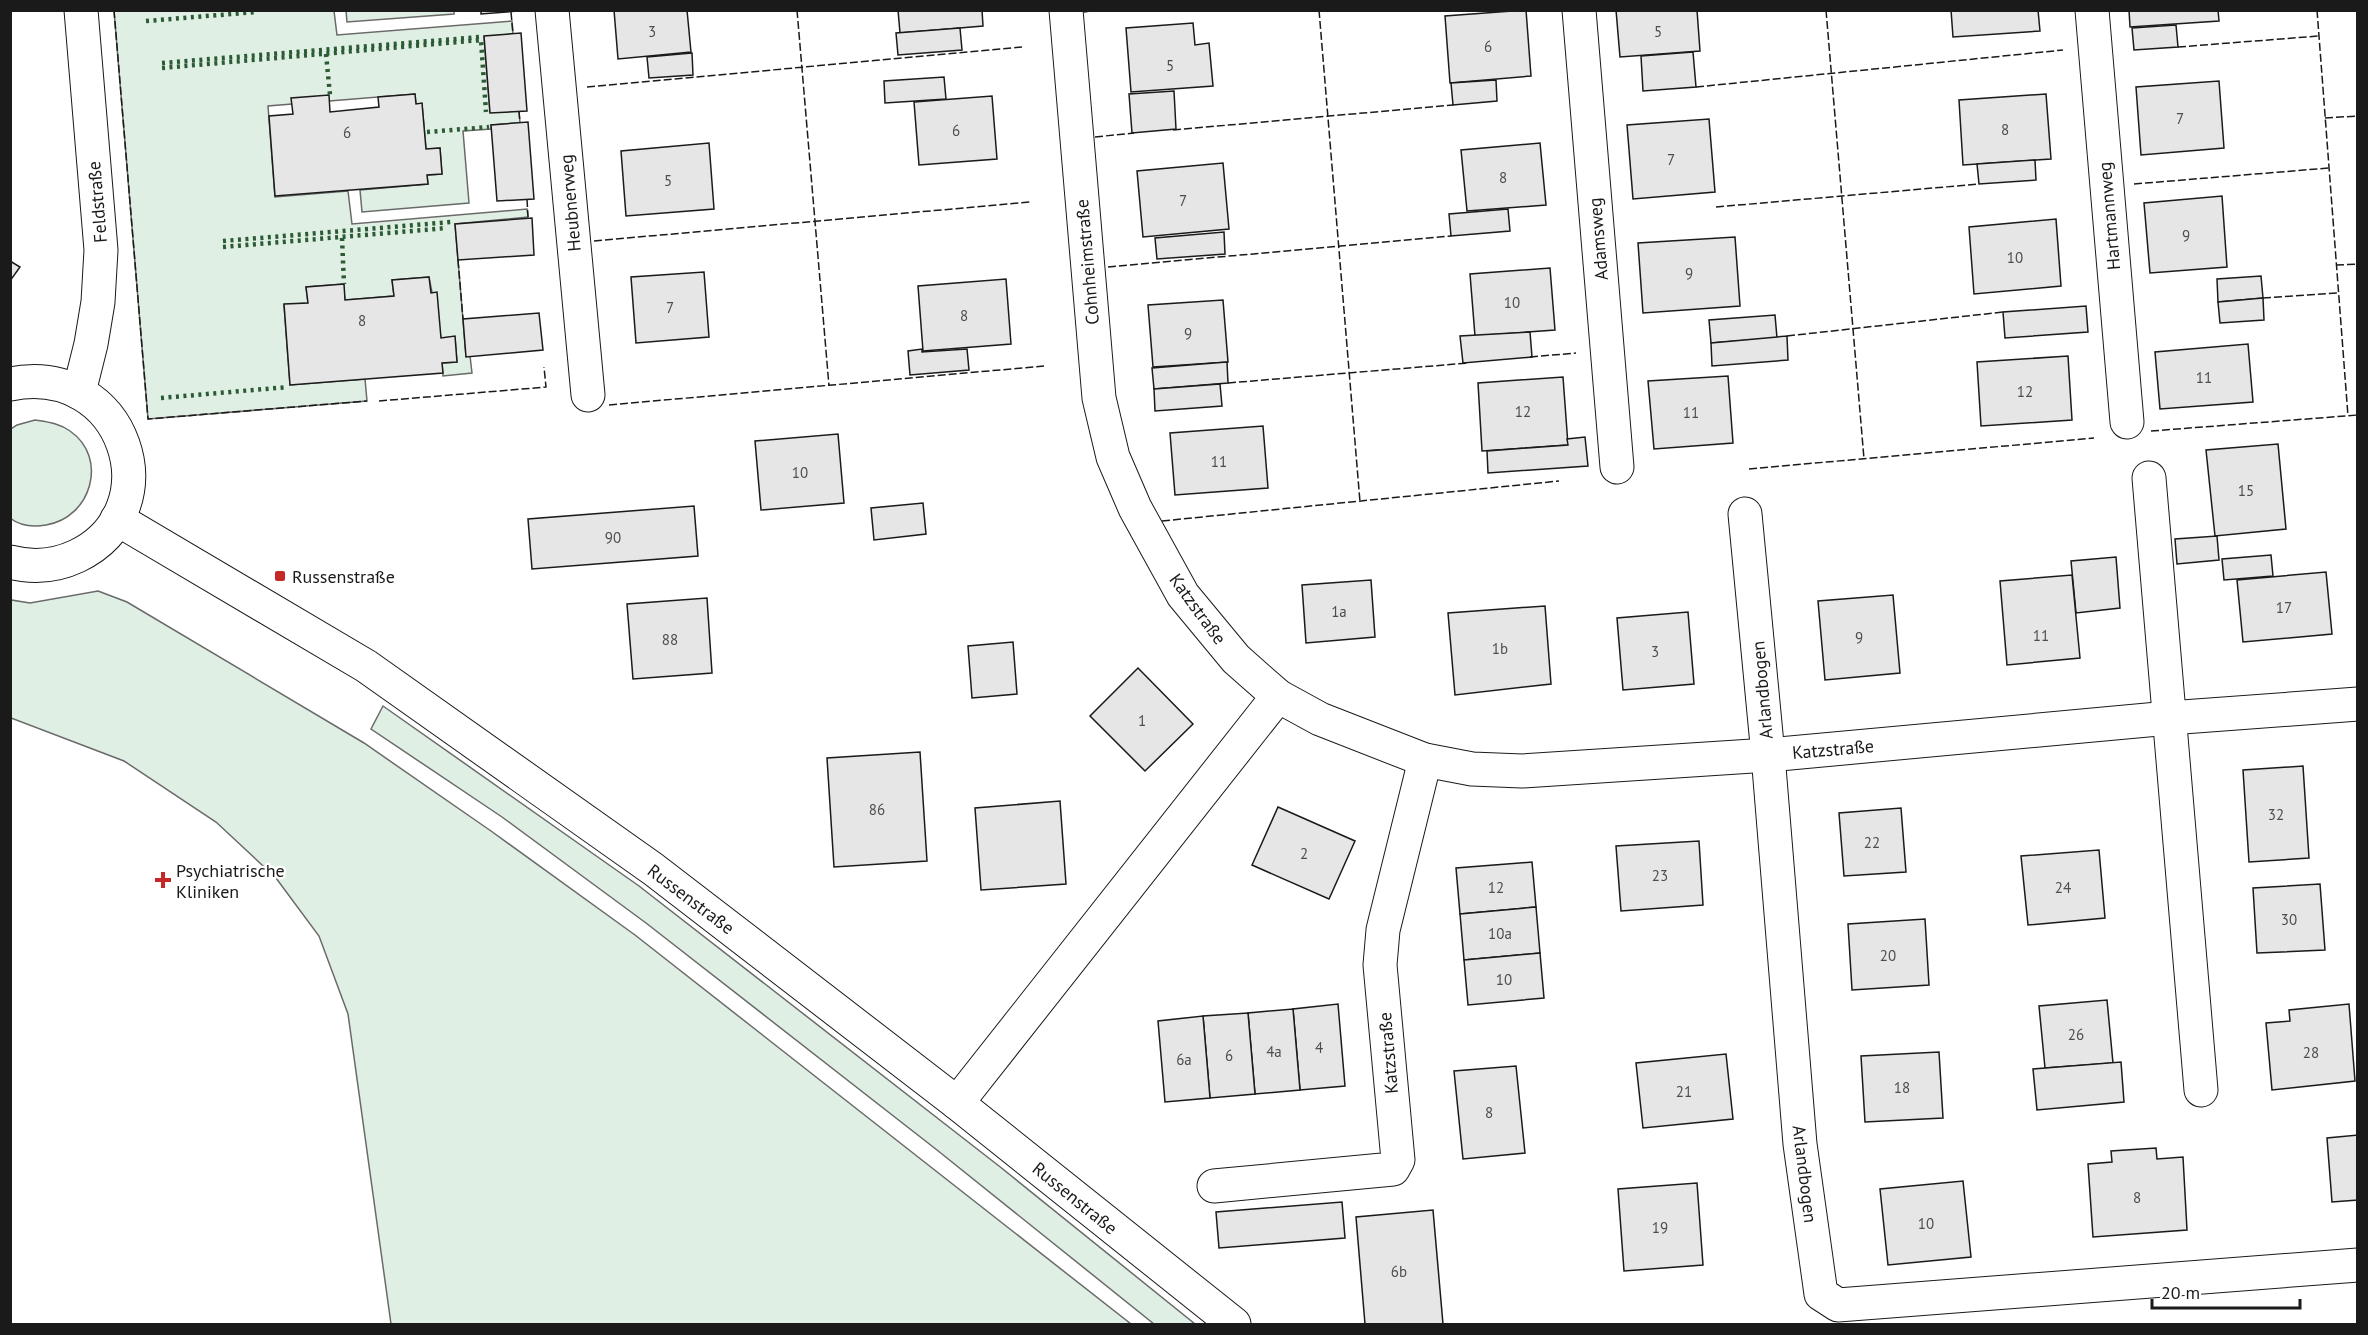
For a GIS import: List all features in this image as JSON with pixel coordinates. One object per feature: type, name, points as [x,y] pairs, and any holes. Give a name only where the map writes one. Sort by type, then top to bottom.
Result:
[{"type":"street","name":"Feldstraße","points":[[79,392],[91,344],[98,302],[101,250],[81,10]]},
{"type":"street","name":"Heubnerweg","points":[[552,10],[588,395]]},
{"type":"street","name":"Cohnheimstraße","points":[[1066,10],[1099,398],[1113,457],[1135,508]]},
{"type":"street","name":"Adamsweg","points":[[1579,10],[1617,466]]},
{"type":"street","name":"Hartmannweg","points":[[2092,10],[2127,422]]},
{"type":"street","points":[[10,384],[45,381],[63,385],[94,401],[116,428],[124,443],[128,462],[128,482],[124,501],[117,519],[104,538],[86,552],[66,561],[44,566],[10,562]]},
{"type":"street","points":[[2149,478],[2201,1090]]},
{"type":"street","name":"Katzstraße","points":[[1135,508],[1182,595],[1236,659],[1278,696],[1320,719],[1425,760],[1472,769],[1522,771],[1768,755],[2169,718],[2358,704]]},
{"type":"street","name":"Arlandbogen","points":[[1745,514],[1768,755],[1800,1144],[1821,1294],[1838,1305],[2358,1265]]},
{"type":"street","name":"Russenstraße","points":[[117,519],[366,666],[653,869],[957,1103],[1234,1324]]},
{"type":"street","points":[[957,1103],[1278,696]]},
{"type":"street","name":"Katzstraße","points":[[1214,1186],[1393,1169],[1398,1160],[1380,965],[1383,930],[1425,760]]},
{"type":"green space","points":[[114,11],[334,11],[337,35],[512,21],[513,34],[484,37],[490,112],[519,111],[520,123],[491,125],[491,129],[463,131],[469,203],[362,212],[360,190],[428,184],[427,175],[442,174],[440,148],[426,149],[422,104],[416,104],[415,94],[268,106],[275,197],[348,191],[352,224],[527,209],[528,217],[455,224],[466,356],[470,356],[472,373],[443,376],[442,363],[457,362],[455,337],[441,338],[429,277],[392,280],[394,296],[345,300],[343,284],[306,287],[308,303],[284,305],[290,385],[365,379],[367,401],[148,419]]},
{"type":"green space","points":[[346,11],[454,11],[454,14],[347,22]]},
{"type":"green space","points":[[35,420],[49,422],[70,431],[82,443],[89,456],[91,471],[90,485],[84,499],[74,511],[62,520],[37,526],[23,524],[10,518],[11,429]]},
{"type":"green space","points":[[98,591],[127,602],[364,743],[491,831],[635,935],[1131,1324],[391,1324],[348,1014],[319,936],[276,878],[216,822],[124,761],[11,718],[11,600],[30,603]]},
{"type":"green space","points":[[383,706],[639,886],[999,1166],[1195,1324],[1154,1324],[937,1150],[646,923],[502,817],[371,729]]},
{"type":"building","points":[[481,10],[518,10],[518,11],[481,14]]},
{"type":"building","points":[[614,10],[687,10],[691,52],[618,59]]},
{"type":"building","points":[[898,10],[982,10],[983,26],[900,33]]},
{"type":"building","points":[[1526,10],[1531,76],[1450,83],[1445,16]]},
{"type":"building","points":[[1616,10],[1697,10],[1700,51],[1620,57]]},
{"type":"building","points":[[1951,10],[2038,10],[2040,31],[1953,37]]},
{"type":"building","points":[[2129,10],[2218,10],[2219,21],[2130,27]]},
{"type":"building","points":[[1193,23],[1195,45],[1209,43],[1213,86],[1131,92],[1126,28]]},
{"type":"building","points":[[2176,25],[2178,47],[2134,50],[2132,28]]},
{"type":"building","points":[[960,28],[962,50],[898,55],[896,33]]},
{"type":"building","points":[[521,33],[527,111],[490,113],[484,36]]},
{"type":"building","points":[[1693,52],[1696,87],[1643,91],[1641,56]]},
{"type":"building","points":[[692,53],[693,75],[649,78],[647,57]]},
{"type":"building","points":[[944,77],[946,99],[885,103],[884,81]]},
{"type":"building","points":[[1496,80],[1497,101],[1453,105],[1451,83]]},
{"type":"building","points":[[2219,81],[2224,148],[2141,155],[2136,87]]},
{"type":"building","points":[[1174,91],[1176,129],[1132,133],[1129,94]]},
{"type":"building","points":[[415,94],[416,104],[422,103],[426,149],[440,148],[442,174],[427,175],[428,184],[275,196],[269,116],[293,114],[291,98],[329,95],[330,112],[379,107],[378,97]]},
{"type":"building","points":[[2046,94],[2051,159],[1963,165],[1959,100]]},
{"type":"building","points":[[992,96],[997,159],[919,165],[914,102]]},
{"type":"building","points":[[1709,119],[1715,192],[1633,199],[1627,125]]},
{"type":"building","points":[[528,122],[534,199],[497,201],[491,125]]},
{"type":"building","points":[[709,143],[714,209],[626,216],[621,151]]},
{"type":"building","points":[[1540,143],[1546,205],[1467,211],[1461,150]]},
{"type":"building","points":[[2035,160],[2036,180],[1979,184],[1977,164]]},
{"type":"building","points":[[1223,163],[1229,229],[1143,237],[1137,171]]},
{"type":"building","points":[[2222,196],[2227,267],[2150,273],[2144,203]]},
{"type":"building","points":[[1508,209],[1510,231],[1451,236],[1449,214]]},
{"type":"building","points":[[532,218],[534,255],[458,260],[455,224]]},
{"type":"building","points":[[2056,219],[2061,286],[1974,294],[1969,227]]},
{"type":"building","points":[[1224,232],[1225,254],[1157,259],[1155,238]]},
{"type":"building","points":[[1735,237],[1740,306],[1643,313],[1638,243]]},
{"type":"building","points":[[10,261],[20,267],[10,281]]},
{"type":"building","points":[[1550,268],[1555,330],[1475,336],[1470,274]]},
{"type":"building","points":[[704,272],[709,337],[636,343],[631,277]]},
{"type":"building","points":[[2261,276],[2263,298],[2218,302],[2217,279]]},
{"type":"building","points":[[429,277],[431,293],[437,292],[441,338],[455,336],[457,362],[442,363],[443,373],[290,385],[284,304],[308,303],[306,287],[344,284],[345,300],[394,296],[392,280]]},
{"type":"building","points":[[1006,279],[1011,344],[923,351],[918,286]]},
{"type":"building","points":[[2263,298],[2264,320],[2220,323],[2218,302]]},
{"type":"building","points":[[1223,300],[1228,362],[1153,367],[1148,305]]},
{"type":"building","points":[[2086,306],[2088,332],[2005,338],[2003,312]]},
{"type":"building","points":[[539,313],[543,350],[466,357],[463,319]]},
{"type":"building","points":[[1775,315],[1777,338],[1711,343],[1709,320]]},
{"type":"building","points":[[1530,332],[1532,357],[1463,363],[1460,336]]},
{"type":"building","points":[[1787,336],[1788,360],[1712,366],[1711,343]]},
{"type":"building","points":[[2248,344],[2253,402],[2160,409],[2155,352]]},
{"type":"building","points":[[922,349],[922,352],[967,349],[969,370],[910,375],[908,351]]},
{"type":"building","points":[[2068,356],[2072,420],[1981,426],[1977,362]]},
{"type":"building","points":[[1227,362],[1228,383],[1154,389],[1152,368]]},
{"type":"building","points":[[1728,376],[1733,443],[1654,449],[1648,381]]},
{"type":"building","points":[[1563,377],[1568,445],[1482,451],[1478,383]]},
{"type":"building","points":[[1220,384],[1222,406],[1155,411],[1154,389]]},
{"type":"building","points":[[1263,426],[1268,488],[1175,495],[1170,433]]},
{"type":"building","points":[[838,434],[844,503],[761,510],[755,441]]},
{"type":"building","points":[[1585,437],[1588,466],[1488,473],[1487,451],[1568,445],[1567,439]]},
{"type":"building","points":[[2278,444],[2286,529],[2215,536],[2206,450]]},
{"type":"building","points":[[923,503],[926,534],[874,540],[871,508]]},
{"type":"building","points":[[694,506],[698,556],[532,569],[528,519]]},
{"type":"building","points":[[2217,536],[2219,560],[2177,564],[2175,539]]},
{"type":"building","points":[[2271,555],[2273,576],[2224,580],[2222,559]]},
{"type":"building","points":[[2116,557],[2120,608],[2076,613],[2071,561]]},
{"type":"building","points":[[2326,572],[2332,634],[2243,642],[2237,580]]},
{"type":"building","points":[[2072,575],[2080,658],[2007,665],[2000,581]]},
{"type":"building","points":[[1371,580],[1375,637],[1306,643],[1302,585]]},
{"type":"building","points":[[1893,595],[1900,673],[1825,680],[1818,601]]},
{"type":"building","points":[[707,598],[712,673],[633,679],[627,604]]},
{"type":"building","points":[[1545,606],[1551,684],[1455,695],[1448,613]]},
{"type":"building","points":[[1688,612],[1694,684],[1623,690],[1617,618]]},
{"type":"building","points":[[1013,642],[1017,694],[972,698],[968,646]]},
{"type":"building","points":[[1138,668],[1193,724],[1145,771],[1090,716]]},
{"type":"building","points":[[920,752],[927,861],[834,867],[827,758]]},
{"type":"building","points":[[2303,766],[2309,858],[2249,862],[2243,770]]},
{"type":"building","points":[[1060,801],[1066,884],[981,890],[975,808]]},
{"type":"building","points":[[1278,807],[1355,841],[1329,899],[1252,865]]},
{"type":"building","points":[[1901,808],[1906,872],[1844,876],[1839,813]]},
{"type":"building","points":[[1699,841],[1703,905],[1621,911],[1616,846]]},
{"type":"building","points":[[2099,850],[2105,918],[2028,925],[2021,856]]},
{"type":"building","points":[[1532,862],[1536,907],[1460,914],[1456,868]]},
{"type":"building","points":[[2320,884],[2325,950],[2257,953],[2253,888]]},
{"type":"building","points":[[1536,907],[1540,953],[1464,960],[1460,914]]},
{"type":"building","points":[[1925,919],[1929,985],[1852,990],[1848,924]]},
{"type":"building","points":[[1540,953],[1544,998],[1468,1005],[1464,960]]},
{"type":"building","points":[[2107,1000],[2113,1063],[2045,1068],[2039,1006]]},
{"type":"building","points":[[1338,1004],[1345,1086],[1300,1090],[1293,1009]]},
{"type":"building","points":[[2349,1004],[2355,1081],[2272,1090],[2266,1023],[2290,1021],[2289,1010]]},
{"type":"building","points":[[1293,1009],[1300,1090],[1255,1094],[1248,1013]]},
{"type":"building","points":[[1248,1013],[1255,1094],[1210,1098],[1203,1016]]},
{"type":"building","points":[[1203,1016],[1210,1098],[1165,1102],[1158,1021]]},
{"type":"building","points":[[1939,1052],[1943,1118],[1865,1122],[1861,1056]]},
{"type":"building","points":[[1726,1054],[1733,1119],[1643,1128],[1636,1063]]},
{"type":"building","points":[[2121,1062],[2124,1102],[2037,1110],[2033,1069]]},
{"type":"building","points":[[1516,1066],[1525,1153],[1463,1159],[1454,1071]]},
{"type":"building","points":[[2358,1135],[2358,1200],[2332,1202],[2327,1138]]},
{"type":"building","points":[[2156,1148],[2157,1159],[2183,1157],[2187,1230],[2093,1237],[2088,1164],[2112,1162],[2111,1151]]},
{"type":"building","points":[[1963,1181],[1971,1257],[1888,1265],[1880,1189]]},
{"type":"building","points":[[1697,1183],[1703,1265],[1624,1271],[1618,1189]]},
{"type":"building","points":[[1342,1202],[1345,1238],[1219,1248],[1216,1212]]},
{"type":"building","points":[[1433,1210],[1443,1324],[1365,1324],[1356,1217]]},
{"type":"hedge","points":[[146,21],[256,12]]},
{"type":"hedge","points":[[162,63],[480,37]]},
{"type":"hedge","points":[[162,68],[481,40],[486,112]]},
{"type":"hedge","points":[[326,54],[330,95]]},
{"type":"hedge","points":[[427,132],[489,127]]},
{"type":"hedge","points":[[223,241],[451,222]]},
{"type":"hedge","points":[[223,247],[447,228]]},
{"type":"hedge","points":[[342,238],[344,284]]},
{"type":"hedge","points":[[161,398],[288,387]]},
{"type":"fence","points":[[114,10],[148,419],[367,401]]},
{"type":"fence","points":[[797,10],[829,386]]},
{"type":"fence","points":[[1084,12],[1097,10]]},
{"type":"fence","points":[[1319,10],[1360,502]]},
{"type":"fence","points":[[1826,10],[1864,459]]},
{"type":"fence","points":[[2317,10],[2348,416]]},
{"type":"fence","points":[[511,12],[513,34]]},
{"type":"fence","points":[[2178,47],[2319,36]]},
{"type":"fence","points":[[587,87],[1022,47]]},
{"type":"fence","points":[[1696,87],[2063,50]]},
{"type":"fence","points":[[1173,130],[1453,105]]},
{"type":"fence","points":[[519,111],[520,123]]},
{"type":"fence","points":[[2325,118],[2358,116]]},
{"type":"fence","points":[[1095,137],[1134,133]]},
{"type":"fence","points":[[2134,184],[2329,168]]},
{"type":"fence","points":[[1716,207],[1979,184]]},
{"type":"fence","points":[[527,199],[528,217]]},
{"type":"fence","points":[[594,241],[1030,202]]},
{"type":"fence","points":[[1108,267],[1451,236]]},
{"type":"fence","points":[[458,260],[463,319]]},
{"type":"fence","points":[[2336,265],[2358,264]]},
{"type":"fence","points":[[2263,298],[2338,293]]},
{"type":"fence","points":[[1787,336],[2003,312]]},
{"type":"fence","points":[[1530,357],[1576,353]]},
{"type":"fence","points":[[1228,383],[1468,363]]},
{"type":"fence","points":[[609,405],[1044,366]]},
{"type":"fence","points":[[379,401],[546,387],[544,367]]},
{"type":"fence","points":[[2151,431],[2358,415]]},
{"type":"fence","points":[[1749,469],[2094,438]]},
{"type":"fence","points":[[1162,521],[1559,481]]},
{"type":"place","name":"Russenstraße","points":[[280,576]]},
{"type":"place","name":"Psychiatrische Kliniken","points":[[163,880]]}]
